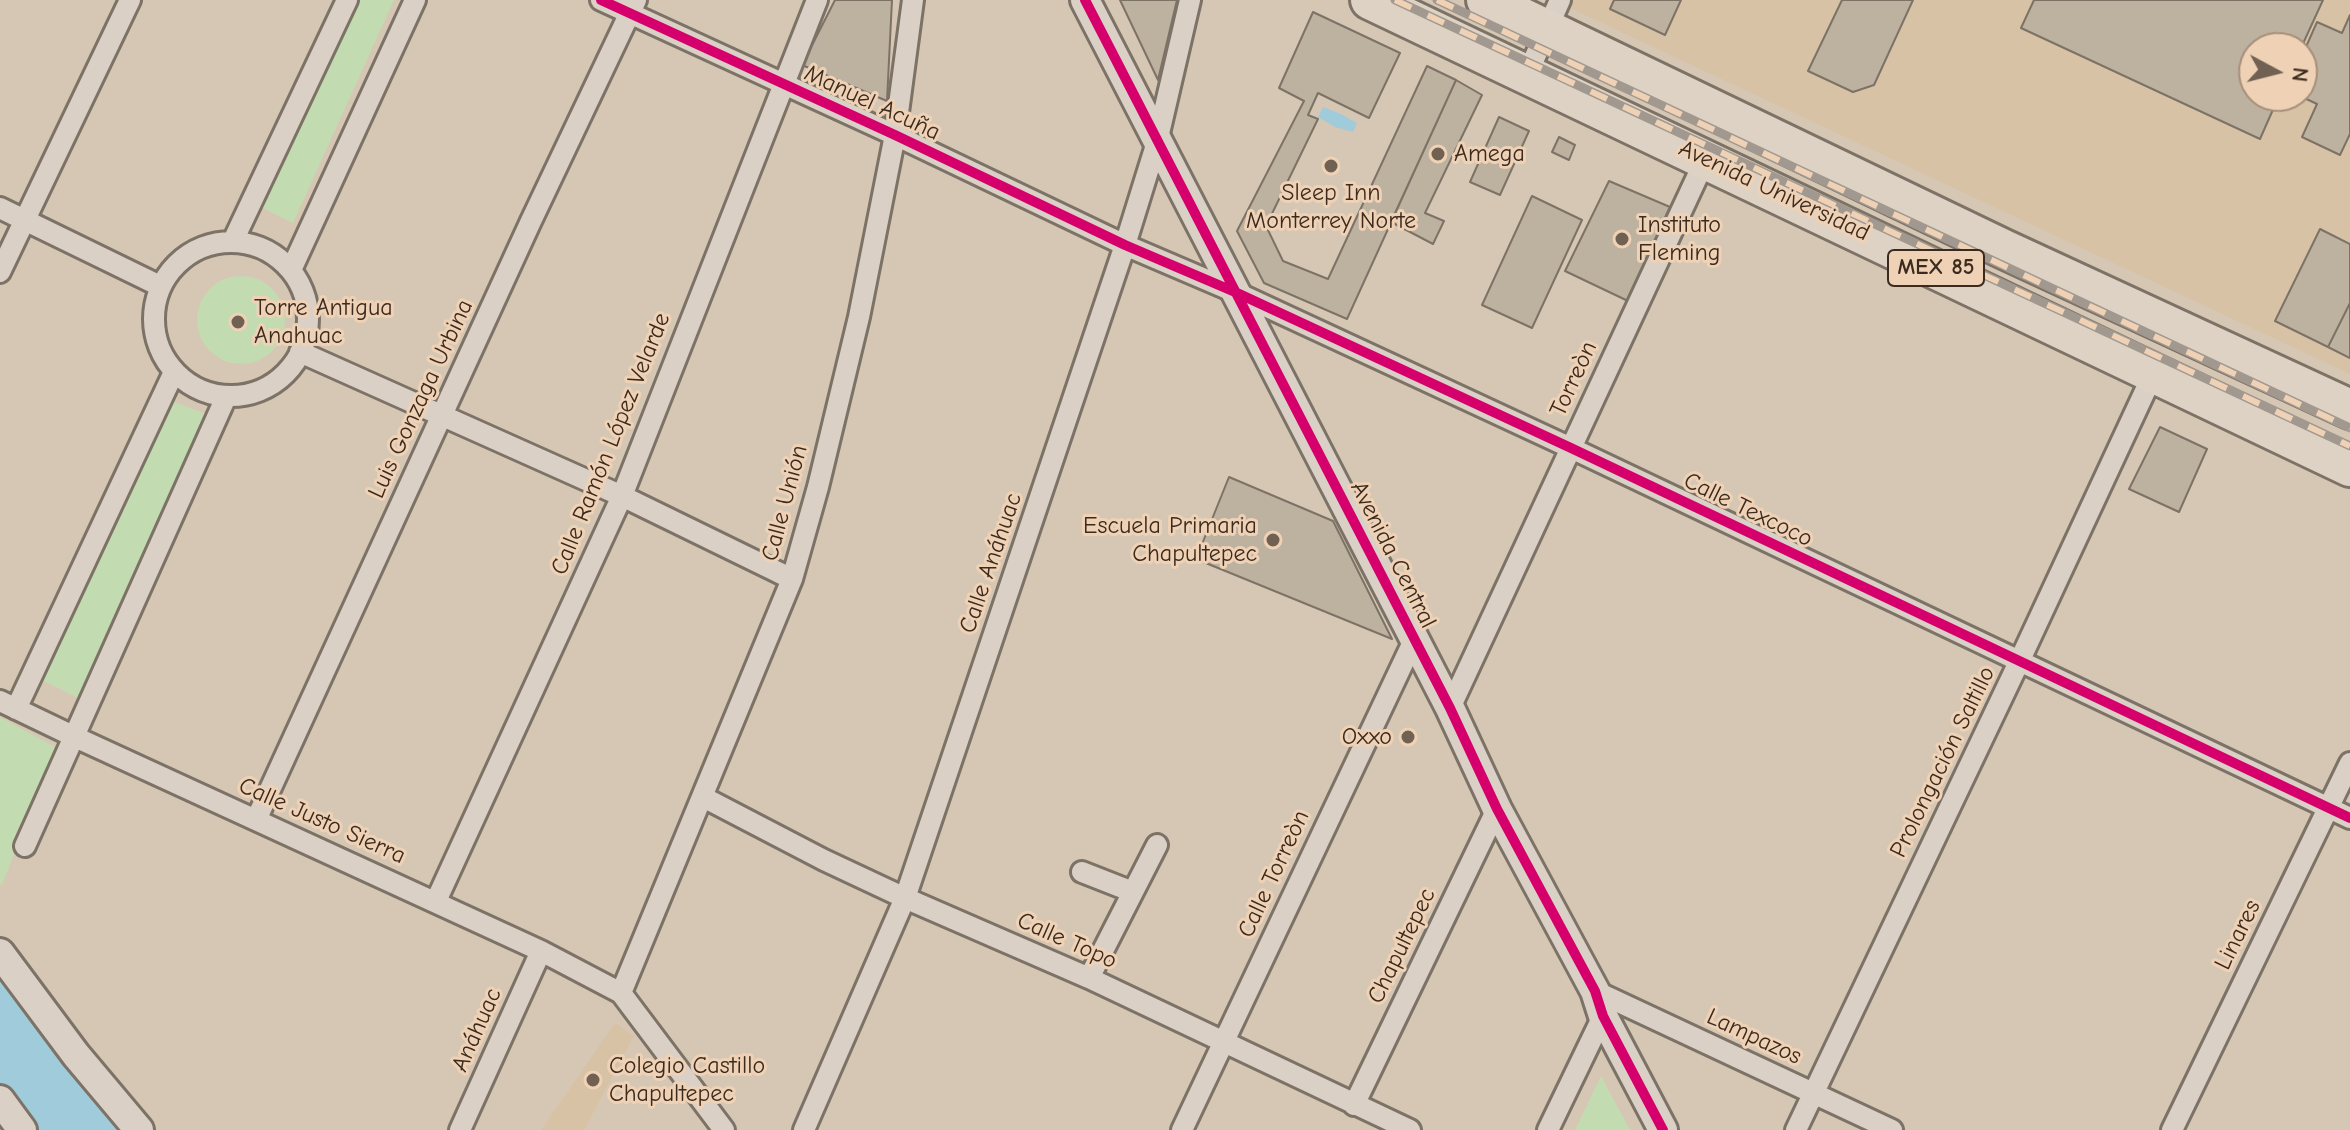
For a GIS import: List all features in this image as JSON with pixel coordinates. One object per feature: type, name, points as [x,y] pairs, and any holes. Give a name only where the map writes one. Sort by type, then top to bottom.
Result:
[{"type":"highway","name":"Avenida Universidad","points":[[1370,0],[2350,467]]},
{"type":"highway","name":"Avenida Universidad","points":[[1486,0],[1553,15],[2004,249],[2350,409]]},
{"type":"street","points":[[0,272],[130,0]]},
{"type":"street","points":[[233,241],[347,0]]},
{"type":"street","points":[[291,270],[415,0]]},
{"type":"street","name":"Manuel Acuña","points":[[601,0],[633,7],[783,83],[1125,245]]},
{"type":"street","name":"Calle Ramón López Velarde","points":[[436,901],[622,496],[817,0]]},
{"type":"street","name":"Calle Unión","points":[[621,993],[792,579],[859,317],[895,135],[913,0]]},
{"type":"street","name":"Avenida Central","points":[[1085,0],[1450,708],[1497,809],[1663,1130]]},
{"type":"street","name":"Calle Anáhuac","points":[[804,1130],[905,898],[1125,245],[1157,142],[1190,0]]},
{"type":"street","name":"Luis Gonzaga Urbina","points":[[256,820],[633,7]]},
{"type":"street","points":[[1527,75],[1553,15]]},
{"type":"street","name":"Torreòn","points":[[1450,708],[1706,158]]},
{"type":"street","points":[[0,208],[160,286]]},
{"type":"street","points":[[233,241],[265,249],[291,270],[302,289],[307,310],[307,332],[300,352],[288,371],[270,386],[249,395],[226,397],[198,390],[174,372],[161,353],[154,331],[154,308],[160,286],[173,267],[190,253],[211,244],[233,241]]},
{"type":"street","name":"Calle Texcoco","points":[[1125,245],[1235,292],[1571,448],[2350,818]]},
{"type":"street","points":[[300,352],[622,496],[792,579]]},
{"type":"street","points":[[8,705],[174,372]]},
{"type":"street","name":"Prolongación Saltillo","points":[[1796,1130],[2154,372]]},
{"type":"street","points":[[25,846],[226,397]]},
{"type":"street","name":"Calle Torreòn","points":[[1182,1130],[1414,640]]},
{"type":"street","name":"Calle Justo Sierra","points":[[8,705],[436,901],[621,993]]},
{"type":"street","name":"Linares","points":[[2172,1130],[2350,763]]},
{"type":"street","name":"Calle Topo","points":[[703,797],[824,860],[1089,978],[1410,1130]]},
{"type":"street","name":"Chapultepec","points":[[1354,1105],[1497,809]]},
{"type":"street","points":[[1089,978],[1157,845]]},
{"type":"street","points":[[1082,872],[1133,892]]},
{"type":"street","name":"Anáhuac","points":[[460,1130],[541,951]]},
{"type":"street","points":[[0,953],[76,1055],[139,1130]]},
{"type":"street","points":[[621,993],[724,1130]]},
{"type":"street","points":[[1548,1130],[1599,1003]]},
{"type":"street","name":"Lampazos","points":[[1599,1003],[1813,1093],[1892,1130]]},
{"type":"street","points":[[0,1100],[22,1130]]},
{"type":"shaded area","points":[[1553,0],[2350,0],[2350,374]]},
{"type":"shaded area","name":"Colegio Castillo Chapultepec","points":[[615,1023],[634,1036],[584,1130],[541,1130]]},
{"type":"green space","points":[[351,0],[394,0],[293,223],[253,203]]},
{"type":"green space","points":[[241,276],[258,280],[272,289],[281,303],[285,320],[281,337],[272,351],[258,360],[241,364],[224,360],[210,351],[201,337],[197,320],[201,303],[210,289],[224,280]]},
{"type":"green space","points":[[169,400],[206,414],[78,698],[42,680]]},
{"type":"green space","points":[[0,717],[55,747],[2,885],[0,883]]},
{"type":"green space","points":[[1601,1076],[1630,1130],[1575,1130]]},
{"type":"water","points":[[1323,107],[1357,123],[1353,132],[1335,127],[1318,117]]},
{"type":"water","points":[[0,953],[139,1130],[22,1130],[0,1100]]},
{"type":"building","points":[[835,0],[892,0],[887,101],[802,65]]},
{"type":"building","points":[[1120,0],[1177,0],[1158,80]]},
{"type":"building","points":[[1614,0],[1681,0],[1665,35],[1610,9]]},
{"type":"building","points":[[1842,0],[1913,0],[1874,85],[1853,92],[1808,71]]},
{"type":"building","points":[[2034,0],[2323,0],[2308,32],[2238,32],[2238,112],[2272,112],[2260,139],[2021,28]]},
{"type":"building","points":[[1313,12],[1400,53],[1369,118],[1318,93],[1308,115],[1318,119],[1266,226],[1283,261],[1328,279],[1427,66],[1456,80],[1347,319],[1264,283],[1237,231],[1304,101],[1279,88]]},
{"type":"building","points":[[2350,15],[2350,134],[2340,155],[2302,137],[2313,112],[2318,112],[2318,32],[2313,32],[2317,22],[2342,33]]},
{"type":"building","name":"Amega","points":[[1456,80],[1482,95],[1425,213],[1444,221],[1433,244],[1391,222]]},
{"type":"building","points":[[1499,117],[1529,131],[1500,195],[1470,182]]},
{"type":"building","points":[[1559,137],[1575,145],[1569,160],[1552,152]]},
{"type":"building","points":[[1609,181],[1670,207],[1628,301],[1565,271]]},
{"type":"building","points":[[1532,196],[1582,220],[1532,328],[1482,305]]},
{"type":"building","points":[[2320,229],[2350,244],[2350,303],[2328,347],[2275,321]]},
{"type":"building","points":[[2350,303],[2350,358],[2328,347]]},
{"type":"building","points":[[2160,427],[2207,449],[2179,512],[2129,489]]},
{"type":"building","name":"Escuela Primaria Chapultepec","points":[[1229,477],[1333,521],[1392,639],[1196,559]]},
{"type":"railway","points":[[1395,0],[2350,446]]},
{"type":"railway","points":[[1437,0],[2350,428]]},
{"type":"cycle path","points":[[601,0],[1125,245],[1235,292],[1571,448],[2350,818]]},
{"type":"cycle path","points":[[1085,0],[1450,708],[1497,809],[1595,991],[1603,1016],[1663,1130]]},
{"type":"place","name":"Amega","points":[[1438,154]]},
{"type":"place","name":"Sleep Inn Monterrey Norte","points":[[1331,166]]},
{"type":"place","name":"Instituto Fleming","points":[[1622,239]]},
{"type":"place","name":"Torre Antigua Anahuac","points":[[238,322]]},
{"type":"place","name":"Escuela Primaria Chapultepec","points":[[1273,540]]},
{"type":"place","name":"Oxxo","points":[[1408,737]]},
{"type":"place","name":"Colegio Castillo Chapultepec","points":[[593,1080]]}]
